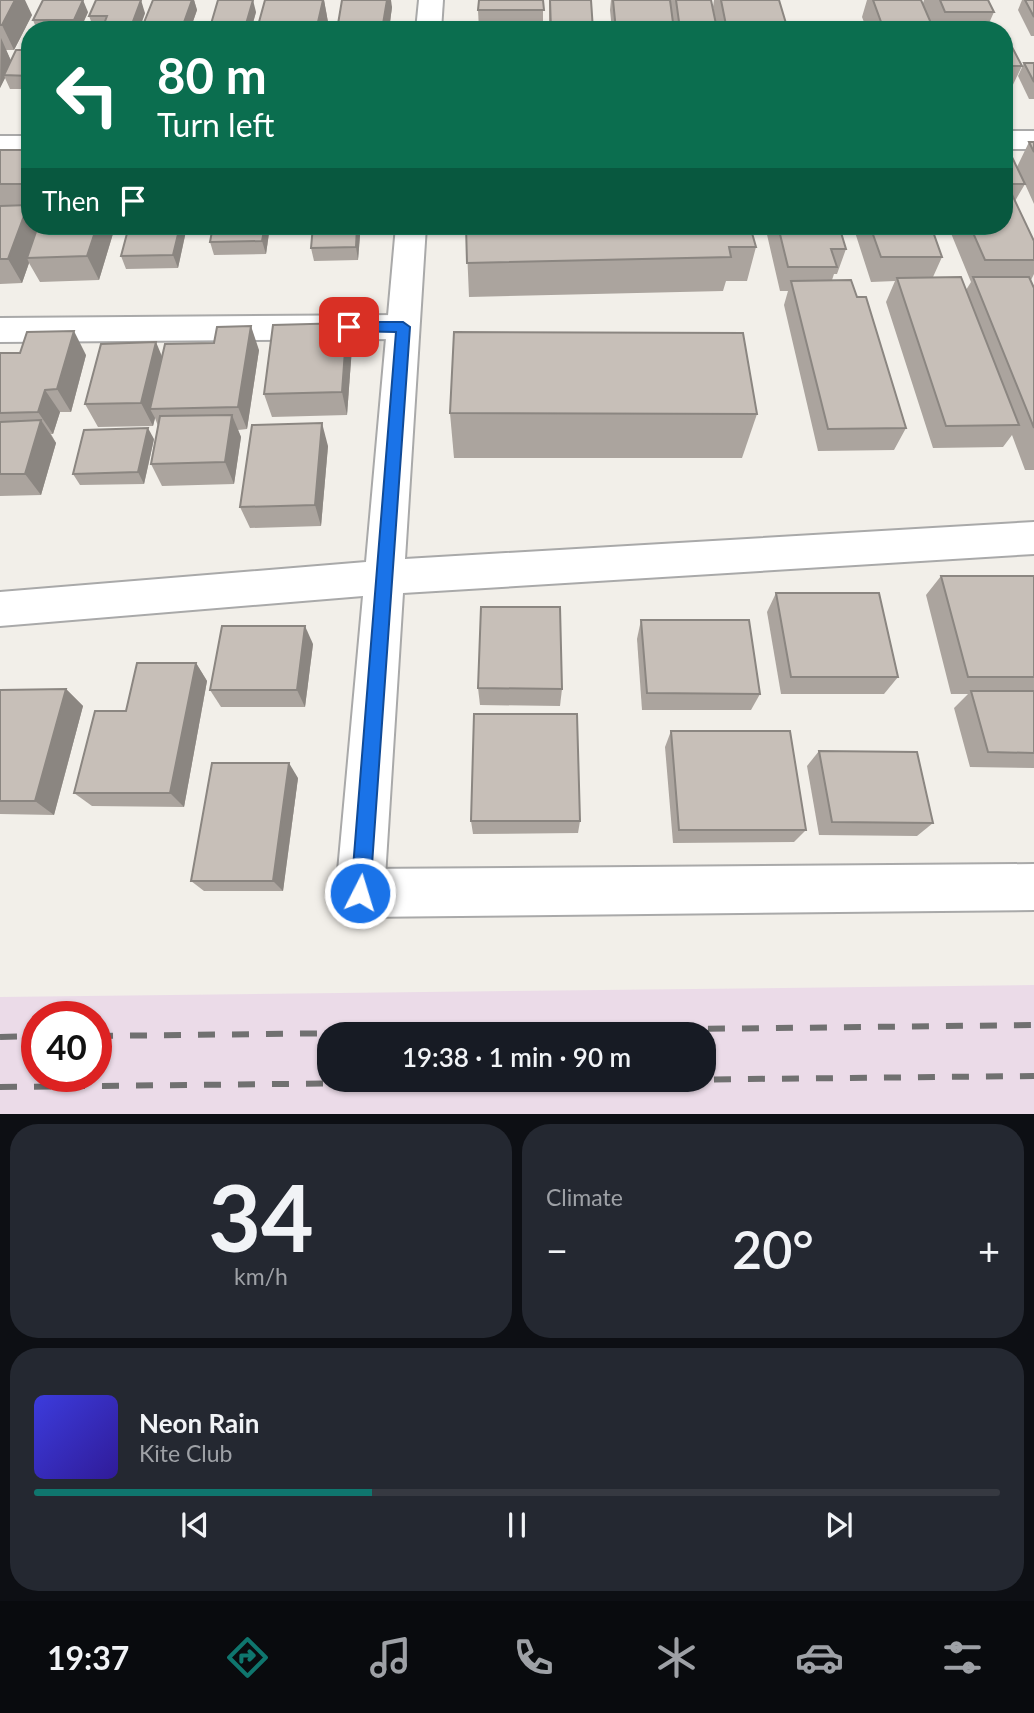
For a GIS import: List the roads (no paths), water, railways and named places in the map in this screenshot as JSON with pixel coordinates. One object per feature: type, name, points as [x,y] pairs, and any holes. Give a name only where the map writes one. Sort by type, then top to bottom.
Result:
[{"type":"street","points":[[429,21],[431,0]]},
{"type":"street","points":[[1013,140],[1034,140]]},
{"type":"street","points":[[0,145],[21,145]]},
{"type":"street","points":[[410,235],[360,893],[1034,887]]},
{"type":"street","points":[[0,330],[403,327]]},
{"type":"street","points":[[0,609],[386,577],[1034,538]]},
{"type":"railway","points":[[112,1036],[1034,1025]]},
{"type":"railway","points":[[0,1037],[21,1036]]},
{"type":"railway","points":[[0,1087],[1034,1076]]}]
